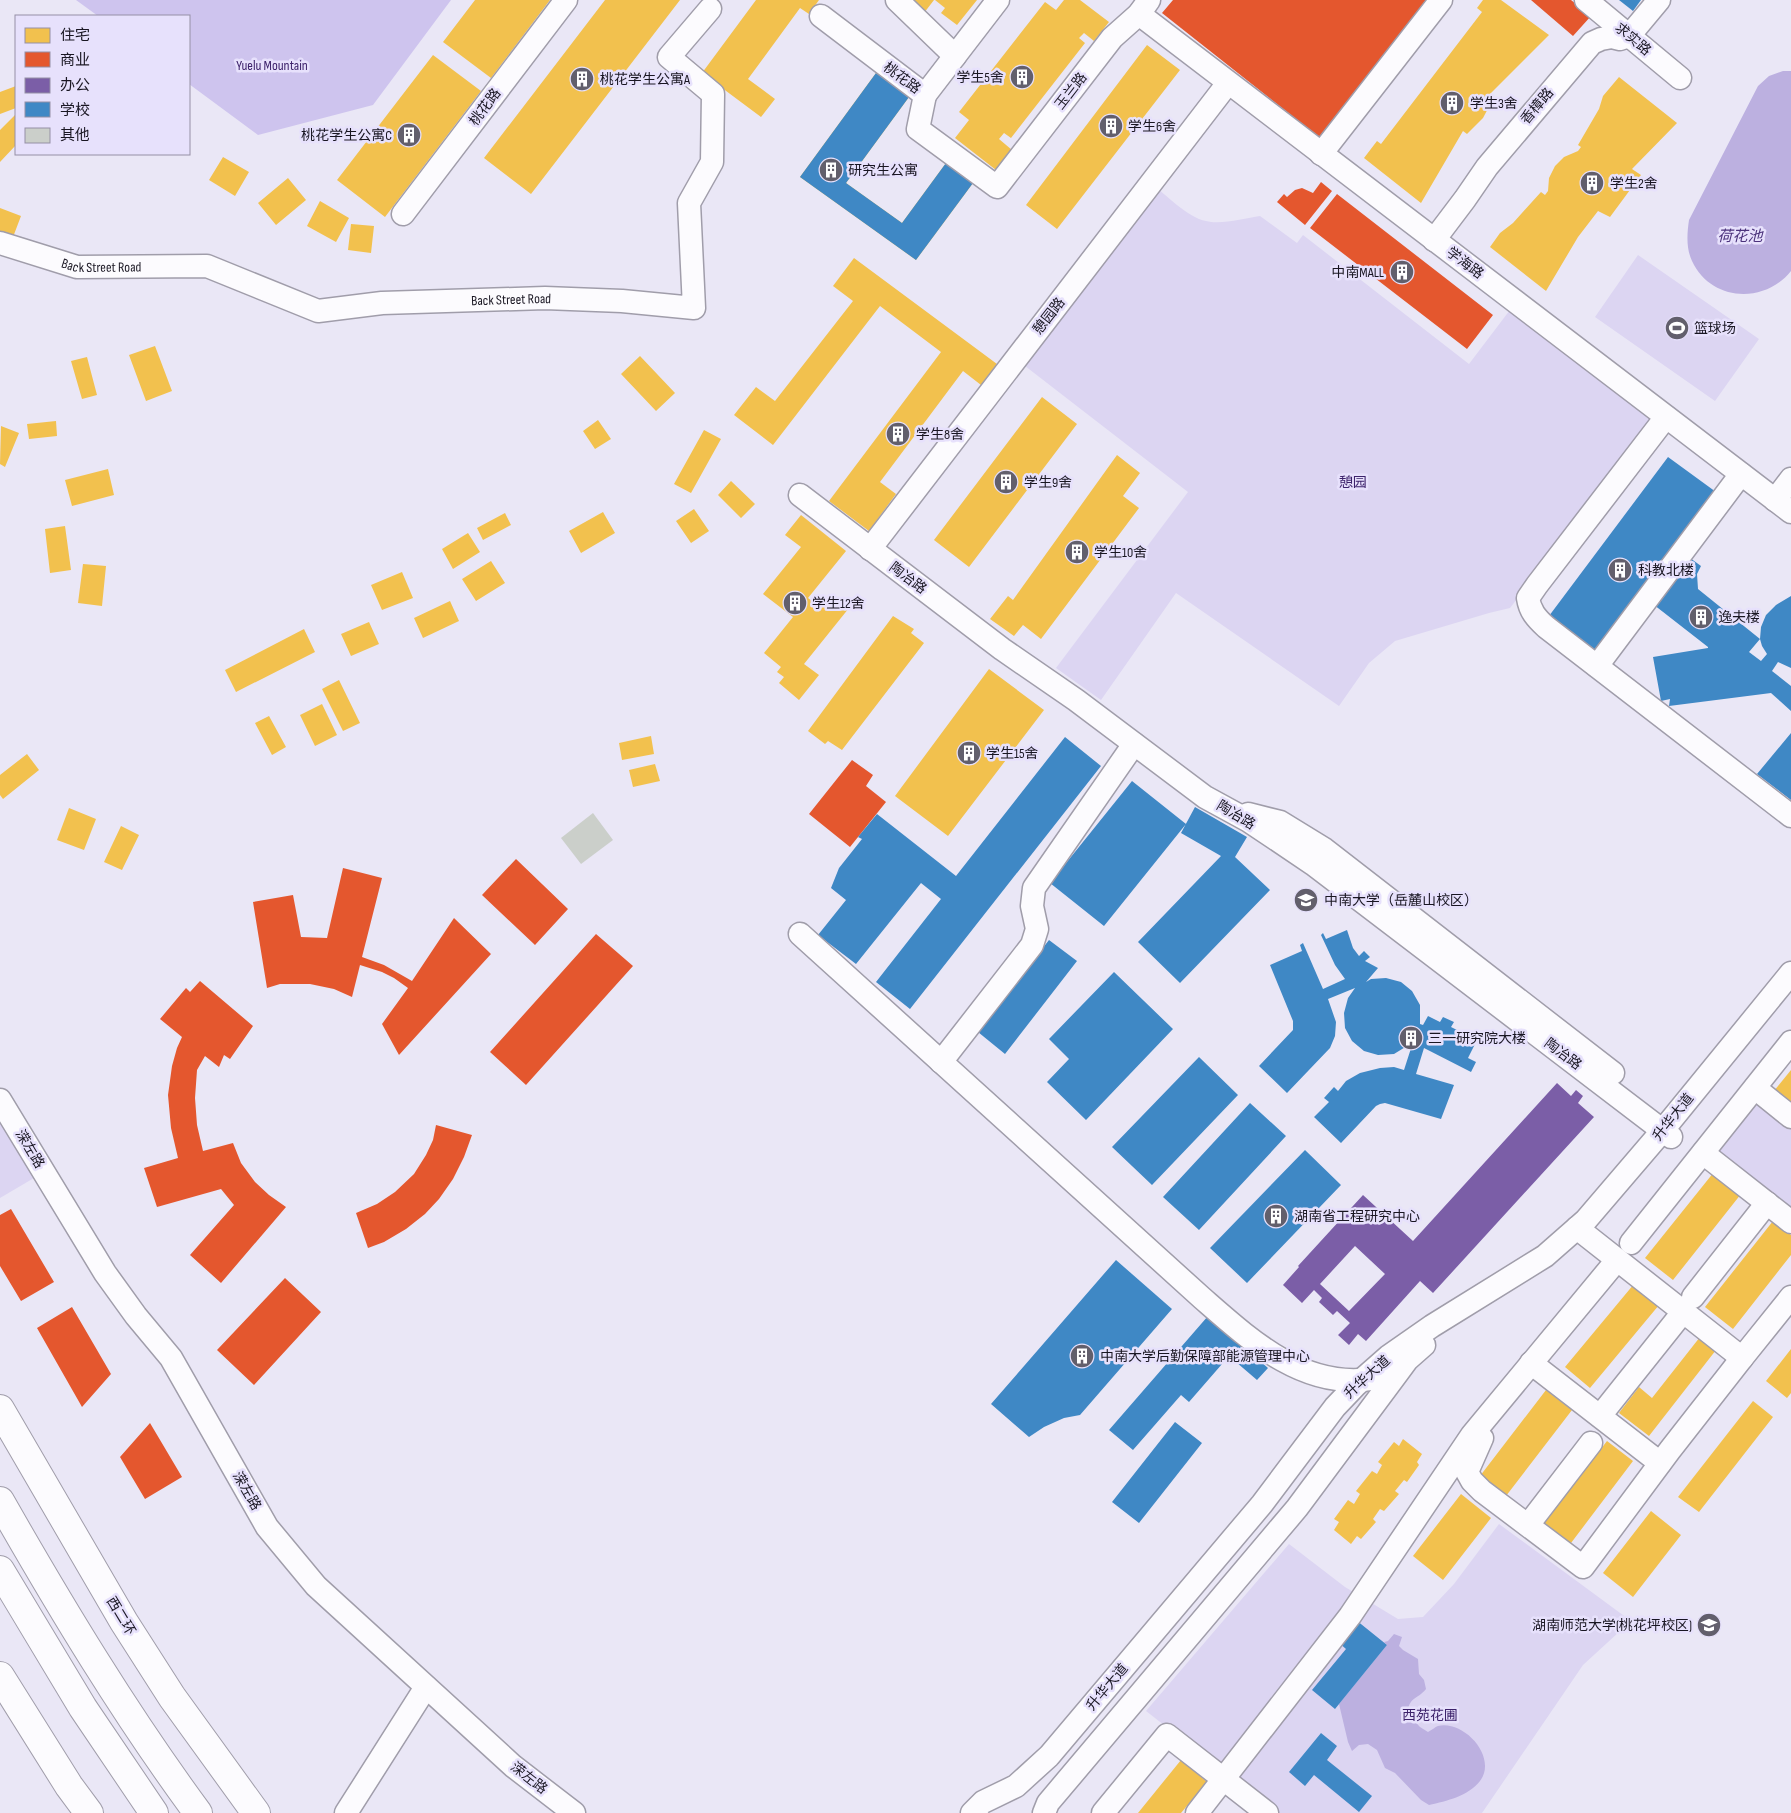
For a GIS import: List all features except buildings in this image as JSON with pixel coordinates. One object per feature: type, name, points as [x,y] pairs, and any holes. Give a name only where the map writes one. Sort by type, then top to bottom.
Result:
[{"type":"main road","name":"西二环","points":[[0,1409],[124,1622],[172,1697],[256,1813]]},
{"type":"main road","points":[[0,1501],[116,1695],[198,1813]]},
{"type":"main road","points":[[0,1570],[83,1708],[154,1813]]},
{"type":"main road","points":[[0,1676],[69,1786],[89,1813]]},
{"type":"street","name":"桃花路","points":[[403,214],[566,0]]},
{"type":"street","points":[[897,0],[956,56]]},
{"type":"street","points":[[925,95],[998,0]]},
{"type":"street","points":[[1321,154],[1441,0]]},
{"type":"street","name":"求实路","points":[[1586,0],[1680,78]]},
{"type":"street","points":[[1630,36],[1659,0]]},
{"type":"street","name":"Back Street Road","points":[[0,243],[77,267],[207,266],[318,311],[382,303],[545,298],[622,301],[694,308],[689,203],[712,162],[713,94],[669,57],[702,3]]},
{"type":"street","name":"学海路","points":[[1144,7],[1228,83],[1783,506]]},
{"type":"street","name":"玉兰路","points":[[997,187],[1112,38],[1144,7]]},
{"type":"street","name":"桃花路","points":[[821,16],[925,95],[918,129],[997,187]]},
{"type":"street","name":"香樟路","points":[[1434,240],[1466,200],[1487,166],[1592,43],[1601,39],[1612,37],[1620,39],[1630,36]]},
{"type":"street","name":"憩园路","points":[[870,549],[1228,83]]},
{"type":"street","points":[[1666,417],[1528,598],[1530,609],[1536,618],[1791,816]]},
{"type":"street","points":[[1597,666],[1741,474]]},
{"type":"street","points":[[1783,506],[1791,479]]},
{"type":"street","name":"陶冶路","points":[[800,495],[1002,649],[1076,700],[1205,797],[1230,810],[1313,864],[1672,1128]]},
{"type":"street","points":[[941,1062],[1032,945],[1037,930],[1032,906],[1034,888],[1134,744]]},
{"type":"street","points":[[800,934],[1247,1337],[1286,1363],[1309,1373],[1339,1380],[1362,1380],[1396,1375]]},
{"type":"street","name":"升华大道","points":[[1672,1128],[1791,973]]},
{"type":"street","name":"升华大道","points":[[1044,1813],[1048,1803],[1297,1508],[1407,1360],[1426,1343],[1564,1254],[1604,1200],[1672,1128],[1791,992]]},
{"type":"street","points":[[1197,1813],[1350,1616],[1472,1435],[1624,1252],[1791,1042]]},
{"type":"street","points":[[1755,1088],[1791,1117]]},
{"type":"street","name":"溁左路","points":[[0,1100],[105,1273],[136,1316],[171,1358],[268,1527],[316,1586],[513,1766],[574,1813]]},
{"type":"street","points":[[1703,1153],[1791,1222]]},
{"type":"street","points":[[1600,1416],[1767,1203]]},
{"type":"street","points":[[1582,1232],[1624,1252],[1688,1304],[1742,1358]]},
{"type":"street","name":"升华大道","points":[[972,1813],[983,1802],[1016,1786],[1049,1756],[1262,1504],[1334,1407],[1362,1380],[1389,1356],[1432,1326],[1582,1232]]},
{"type":"street","points":[[1494,1408],[1467,1472],[1472,1481],[1482,1491],[1583,1567],[1660,1463],[1791,1296]]},
{"type":"street","points":[[1532,1363],[1660,1463]]},
{"type":"street","points":[[1528,1526],[1591,1443]]},
{"type":"street","points":[[346,1813],[426,1687]]},
{"type":"street","points":[[1103,1813],[1167,1735],[1267,1813]]},
{"type":"green space","name":"Yuelu Mountain","points":[[76,0],[451,0],[373,105],[258,135],[190,85],[190,15],[97,15]]},
{"type":"green space","name":"憩园","points":[[1151,183],[1184,211],[1199,219],[1219,222],[1260,216],[1297,243],[1303,235],[1469,364],[1516,302],[1661,413],[1510,608],[1395,641],[1369,663],[1339,706],[1176,593],[1101,700],[1056,668],[1188,492],[1016,359]]},
{"type":"green space","name":"篮球场","points":[[1638,255],[1759,339],[1715,401],[1595,317]]},
{"type":"green space","points":[[1755,1094],[1791,1123],[1791,1217],[1709,1153]]},
{"type":"green space","points":[[0,1118],[34,1178],[0,1198]]},
{"type":"green space","name":"西苑花圃","points":[[1499,1524],[1631,1621],[1583,1665],[1482,1813],[1277,1813],[1146,1711],[1289,1544],[1345,1587],[1398,1619],[1423,1617],[1454,1584]]},
{"type":"water","name":"荷花池","points":[[1783,71],[1791,71],[1791,271],[1780,282],[1767,289],[1739,294],[1725,291],[1701,275],[1692,261],[1688,241],[1689,220],[1758,86],[1769,76]]},
{"type":"water","points":[[1394,1634],[1402,1637],[1399,1646],[1418,1659],[1419,1674],[1424,1680],[1426,1689],[1411,1702],[1408,1714],[1420,1727],[1428,1732],[1438,1726],[1448,1726],[1467,1734],[1476,1742],[1485,1761],[1480,1781],[1470,1791],[1450,1800],[1429,1805],[1421,1800],[1395,1773],[1385,1768],[1377,1750],[1368,1744],[1359,1745],[1352,1751],[1348,1742],[1339,1704],[1387,1645],[1384,1642],[1388,1641]]},
{"type":"place","name":"学生5舍","points":[[1022,77]]},
{"type":"place","name":"桃花学生公寓A","points":[[582,79]]},
{"type":"place","name":"学生3舍","points":[[1452,103]]},
{"type":"place","name":"学生6舍","points":[[1111,126]]},
{"type":"place","name":"桃花学生公寓C","points":[[409,135]]},
{"type":"place","name":"研究生公寓","points":[[831,170]]},
{"type":"place","name":"学生2舍","points":[[1592,183]]},
{"type":"place","name":"中南MALL","points":[[1402,272]]},
{"type":"place","name":"篮球场","points":[[1677,328]]},
{"type":"place","name":"学生8舍","points":[[898,434]]},
{"type":"place","name":"学生9舍","points":[[1006,482]]},
{"type":"place","name":"学生10舍","points":[[1077,552]]},
{"type":"place","name":"科教北楼","points":[[1620,570]]},
{"type":"place","name":"学生12舍","points":[[795,603]]},
{"type":"place","name":"逸夫楼","points":[[1701,617]]},
{"type":"place","name":"学生15舍","points":[[969,753]]},
{"type":"place","name":"中南大学（岳麓山校区）","points":[[1306,900]]},
{"type":"place","name":"三一研究院大楼","points":[[1411,1038]]},
{"type":"place","name":"湖南省工程研究中心","points":[[1276,1216]]},
{"type":"place","name":"中南大学后勤保障部能源管理中心","points":[[1082,1356]]},
{"type":"place","name":"湖南师范大学(桃花坪校区)","points":[[1709,1625]]}]
